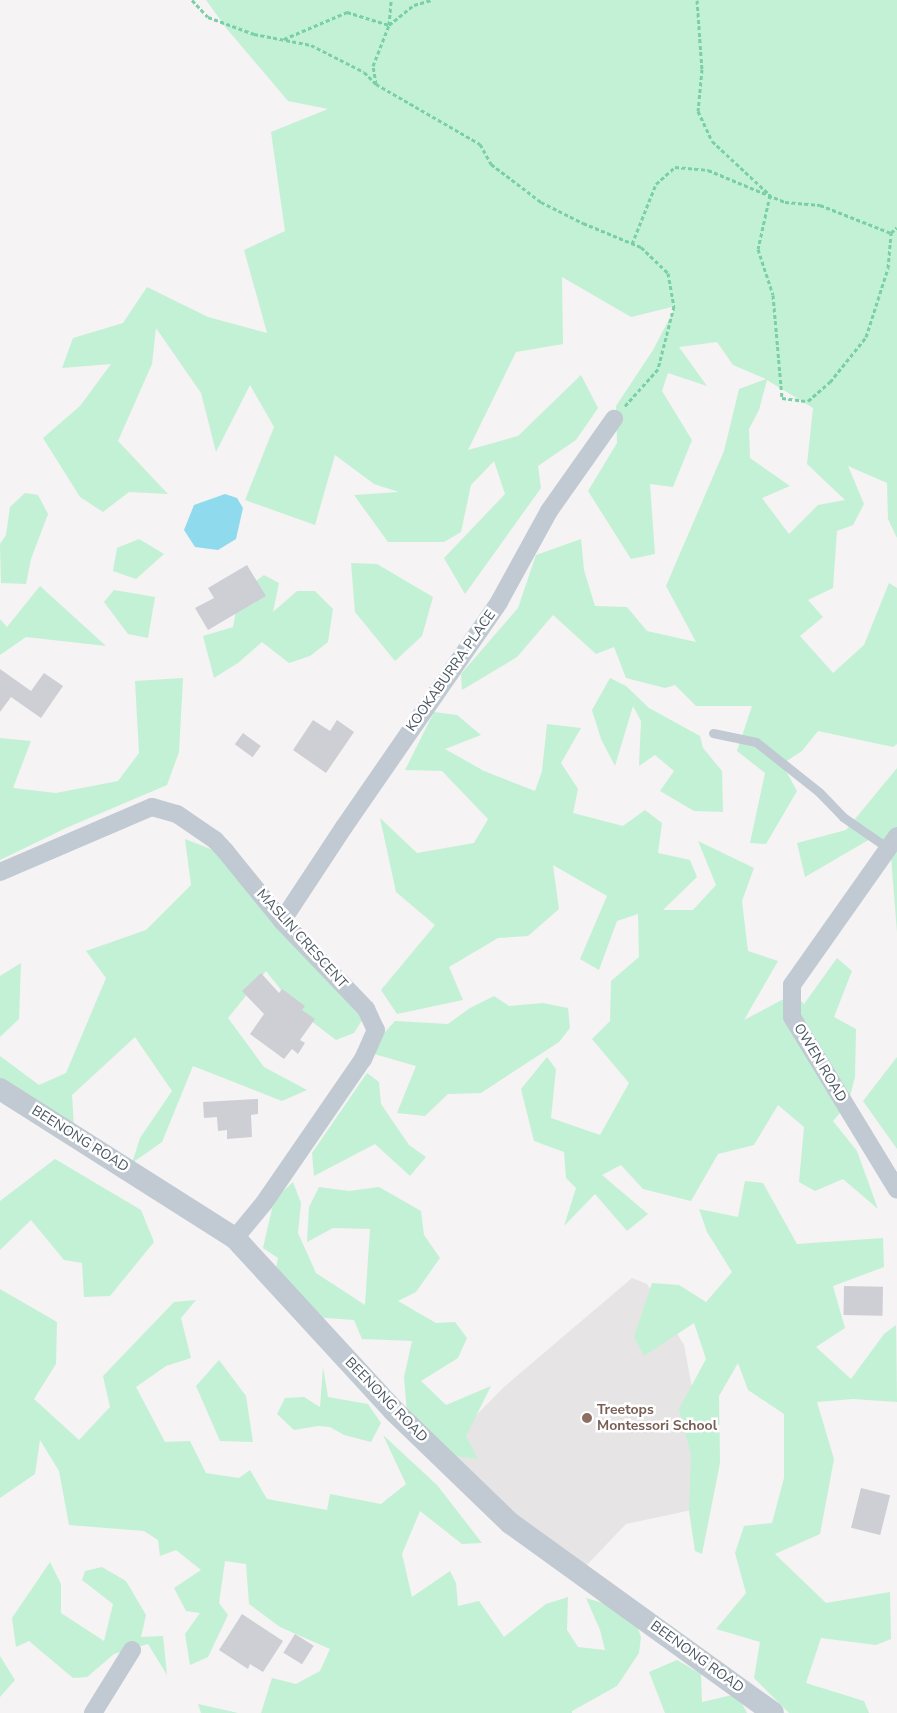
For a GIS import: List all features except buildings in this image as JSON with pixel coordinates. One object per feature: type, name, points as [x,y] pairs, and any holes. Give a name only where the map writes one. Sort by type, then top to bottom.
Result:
[{"type":"street","name":"KOOKABURRA PLACE","points":[[282,921],[498,602],[549,511],[614,419]]},
{"type":"street","name":"MASLIN CRESCENT","points":[[0,872],[152,807],[177,814],[215,840],[282,921],[366,1009],[376,1030],[363,1059],[264,1203],[235,1238]]},
{"type":"street","name":"OWEN ROAD","points":[[893,842],[792,985],[792,1017],[897,1190]]},
{"type":"street","name":"BEENONG ROAD","points":[[0,1089],[235,1238],[394,1412],[510,1523],[773,1713]]},
{"type":"street","points":[[93,1713],[132,1650]]},
{"type":"lane","points":[[713,733],[756,742],[819,792],[843,817],[893,842]]},
{"type":"path","points":[[192,0],[208,17],[254,34],[311,45],[364,72],[376,84],[480,144],[491,164],[541,202],[641,248],[668,273],[674,306],[658,368],[614,419]]},
{"type":"path","points":[[376,84],[374,66],[389,25],[391,0]]},
{"type":"path","points":[[389,25],[414,5],[431,0]]},
{"type":"path","points":[[697,0],[702,69],[698,111],[712,140],[770,195]]},
{"type":"path","points":[[282,39],[346,12],[389,25]]},
{"type":"path","points":[[632,244],[656,184],[675,167],[708,170],[785,202],[820,204],[891,233]]},
{"type":"path","points":[[770,195],[758,249],[773,295],[782,398],[808,401],[830,382],[866,337],[888,268],[891,233],[897,226]]},
{"type":"shaded area","name":"Treetops Montessori School","points":[[632,1278],[647,1284],[684,1345],[693,1393],[696,1509],[626,1524],[584,1568],[516,1521],[445,1447],[504,1387]]},
{"type":"green space","points":[[206,0],[897,0],[897,538],[888,519],[887,483],[848,466],[864,504],[853,525],[837,531],[833,588],[808,600],[823,617],[800,636],[833,673],[864,645],[889,583],[897,588],[897,744],[893,747],[818,731],[802,751],[782,764],[797,791],[766,844],[750,843],[765,773],[737,751],[752,706],[696,706],[675,685],[665,688],[626,678],[614,647],[596,654],[553,615],[517,657],[462,690],[461,674],[518,608],[536,555],[581,539],[584,570],[595,606],[627,607],[647,631],[696,642],[666,586],[724,451],[739,389],[766,379],[733,365],[717,342],[679,347],[707,386],[668,373],[662,391],[692,440],[673,487],[650,484],[655,554],[631,559],[588,491],[617,443],[616,406],[653,350],[676,306],[631,317],[562,277],[563,344],[516,352],[468,450],[518,436],[581,375],[598,408],[576,440],[538,466],[541,488],[465,594],[444,558],[505,494],[494,461],[471,485],[461,532],[444,542],[388,542],[354,495],[399,492],[374,484],[335,455],[315,525],[245,500],[274,427],[250,385],[216,452],[201,393],[156,328],[152,364],[118,441],[168,494],[129,492],[103,512],[80,497],[43,438],[80,406],[111,364],[62,368],[73,338],[123,323],[147,287],[208,317],[267,333],[244,250],[285,231],[271,132],[328,109],[288,101],[227,29]],"holes":[[[767,380],[813,408],[807,464],[845,500],[818,505],[789,534],[762,498],[790,486],[750,458],[749,429],[759,410]]]},
{"type":"green space","points":[[25,493],[38,495],[48,514],[31,559],[26,584],[1,583],[0,544],[6,535],[10,507]]},
{"type":"green space","points":[[139,539],[164,554],[136,579],[113,571],[117,548]]},
{"type":"green space","points":[[351,563],[377,564],[433,597],[422,636],[395,661],[355,612]]},
{"type":"green space","points":[[264,575],[279,583],[273,612],[297,591],[315,591],[333,609],[328,642],[310,656],[289,663],[262,642],[238,663],[214,678],[203,636],[233,627],[239,593]]},
{"type":"green space","points":[[40,586],[106,646],[26,637],[0,655],[0,619],[7,627]]},
{"type":"green space","points":[[114,590],[155,597],[148,638],[128,634],[104,602]]},
{"type":"green space","points":[[183,678],[179,752],[167,785],[66,828],[0,860],[0,738],[31,741],[13,788],[56,793],[118,781],[139,753],[135,681]]},
{"type":"green space","points":[[610,678],[626,686],[649,708],[700,736],[703,748],[722,771],[723,812],[694,811],[660,791],[674,771],[655,755],[639,766],[641,721],[633,706],[615,766],[601,739],[592,710]]},
{"type":"green space","points":[[434,712],[457,715],[481,735],[445,749],[484,771],[535,791],[542,771],[547,724],[581,728],[561,763],[578,789],[573,813],[623,826],[645,810],[662,823],[658,853],[690,860],[697,877],[663,910],[693,910],[716,885],[698,841],[754,868],[742,901],[748,951],[778,961],[744,1020],[793,994],[804,1004],[837,958],[852,971],[834,1017],[856,1029],[855,1077],[848,1104],[833,1121],[857,1151],[878,1209],[843,1179],[815,1191],[799,1182],[804,1127],[778,1105],[754,1145],[718,1154],[691,1201],[643,1189],[621,1165],[602,1175],[648,1214],[627,1231],[595,1194],[564,1226],[576,1188],[566,1178],[564,1152],[534,1141],[521,1089],[547,1057],[556,1069],[551,1118],[600,1135],[629,1083],[592,1039],[610,1021],[611,981],[639,957],[638,914],[617,921],[599,970],[580,959],[607,896],[553,865],[559,909],[528,936],[498,938],[449,967],[463,1000],[397,1014],[381,990],[435,925],[396,892],[380,818],[417,853],[474,843],[488,819],[442,771],[405,770]]},
{"type":"green space","points":[[897,768],[897,932],[891,857],[877,835],[805,877],[797,843],[846,830]]},
{"type":"green space","points":[[185,839],[239,860],[370,1008],[354,1033],[336,1040],[298,1011],[266,971],[228,1018],[264,1067],[307,1090],[282,1101],[193,1066],[162,1142],[132,1163],[140,1138],[172,1091],[135,1037],[72,1095],[74,1128],[0,1081],[0,1056],[39,1085],[66,1073],[106,978],[86,951],[146,930],[191,885]]},
{"type":"green space","points":[[21,963],[19,1019],[0,1037],[0,976]]},
{"type":"green space","points":[[494,996],[509,1006],[543,1003],[568,1008],[570,1028],[559,1042],[481,1093],[448,1094],[425,1116],[397,1113],[416,1066],[367,1052],[395,1021],[448,1024],[470,1008]]},
{"type":"green space","points":[[897,1057],[897,1149],[863,1101]]},
{"type":"green space","points":[[367,1073],[379,1082],[381,1104],[409,1145],[426,1157],[410,1176],[375,1144],[314,1176],[312,1153]]},
{"type":"green space","points":[[55,1159],[141,1210],[154,1242],[110,1296],[84,1297],[82,1263],[64,1260],[31,1220],[0,1250],[0,1201]]},
{"type":"green space","points":[[745,1181],[763,1183],[797,1244],[883,1238],[884,1267],[833,1286],[845,1328],[816,1347],[851,1379],[884,1334],[896,1325],[897,1402],[853,1399],[817,1402],[834,1459],[820,1534],[775,1554],[826,1603],[890,1592],[891,1639],[876,1645],[821,1638],[806,1683],[864,1701],[869,1713],[789,1713],[754,1678],[760,1642],[716,1629],[746,1593],[735,1553],[744,1526],[772,1523],[784,1478],[784,1414],[748,1390],[738,1363],[719,1396],[720,1463],[702,1554],[695,1551],[689,1511],[691,1455],[679,1409],[706,1359],[694,1323],[644,1356],[634,1337],[652,1283],[679,1285],[706,1302],[732,1272],[707,1232],[699,1209],[738,1217]]},
{"type":"green space","points":[[293,1182],[301,1203],[298,1233],[316,1273],[365,1305],[370,1229],[333,1228],[307,1242],[309,1207],[319,1187],[349,1191],[379,1187],[421,1211],[424,1235],[440,1258],[416,1292],[398,1301],[436,1323],[455,1322],[467,1338],[458,1358],[421,1381],[446,1405],[491,1386],[466,1436],[478,1459],[441,1454],[408,1425],[404,1377],[412,1341],[362,1339],[354,1320],[313,1317],[274,1278],[278,1258],[263,1248],[274,1200]]},
{"type":"green space","points":[[0,1289],[57,1322],[56,1364],[34,1399],[79,1440],[110,1407],[103,1376],[174,1302],[196,1300],[181,1318],[191,1358],[166,1366],[136,1387],[165,1442],[190,1441],[206,1473],[239,1478],[250,1470],[267,1499],[327,1510],[330,1494],[381,1504],[406,1484],[383,1435],[437,1485],[482,1543],[462,1544],[420,1511],[402,1554],[412,1597],[450,1571],[456,1583],[458,1606],[479,1601],[504,1637],[546,1604],[568,1597],[567,1630],[578,1647],[605,1650],[600,1630],[586,1598],[632,1612],[641,1637],[639,1653],[617,1686],[572,1711],[572,1713],[261,1713],[272,1678],[296,1684],[320,1671],[330,1649],[280,1627],[249,1604],[246,1564],[225,1561],[219,1603],[228,1615],[208,1657],[190,1665],[185,1634],[200,1613],[186,1611],[174,1588],[201,1570],[176,1550],[160,1556],[158,1540],[144,1531],[69,1525],[59,1471],[40,1440],[35,1474],[0,1498]]},
{"type":"green space","points":[[219,1360],[246,1396],[253,1442],[220,1441],[196,1386]]},
{"type":"green space","points":[[323,1367],[328,1397],[368,1404],[381,1423],[371,1442],[344,1435],[330,1427],[318,1426],[294,1430],[277,1414],[285,1398],[304,1397],[320,1407]]},
{"type":"green space","points":[[50,1562],[61,1584],[61,1613],[104,1641],[113,1604],[82,1580],[85,1571],[102,1567],[126,1581],[146,1615],[141,1637],[163,1636],[167,1675],[148,1644],[114,1654],[87,1677],[73,1678],[29,1641],[16,1647],[12,1618]]},
{"type":"green space","points":[[0,1656],[15,1680],[0,1697]]},
{"type":"green space","points":[[677,1660],[701,1674],[702,1702],[737,1694],[747,1713],[665,1713],[649,1672]]},
{"type":"green space","points":[[198,1704],[238,1713],[201,1713]]},
{"type":"water","points":[[225,494],[237,498],[243,508],[236,539],[218,550],[195,547],[184,530],[194,505]]},
{"type":"place","name":"Treetops Montessori School","points":[[587,1418]]}]
